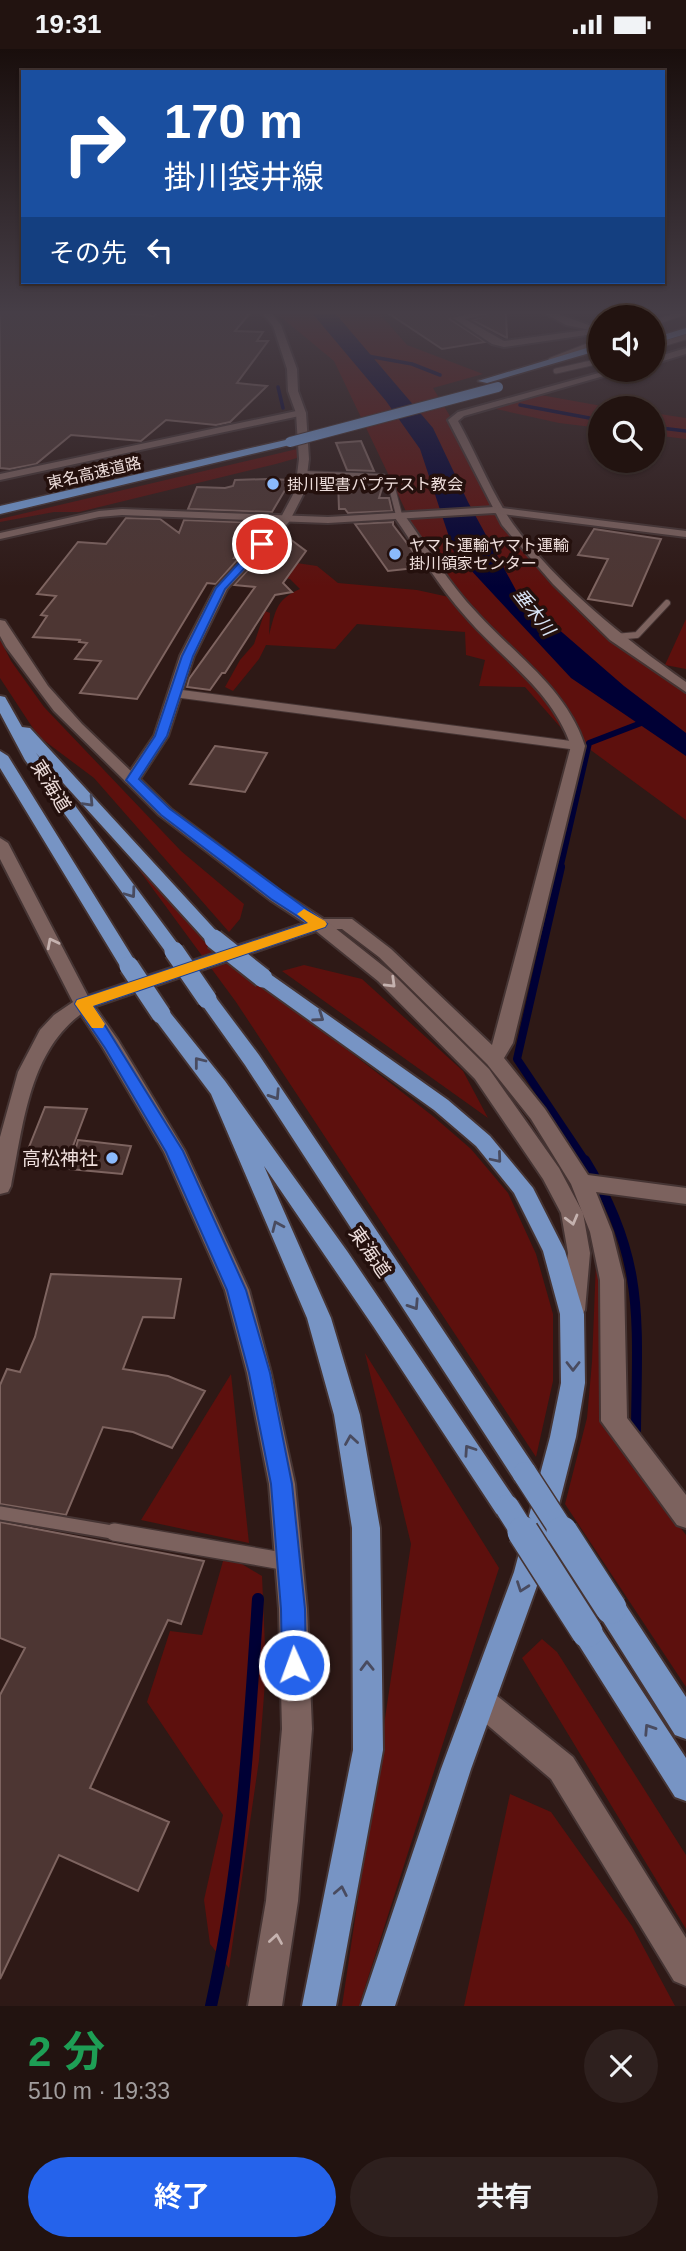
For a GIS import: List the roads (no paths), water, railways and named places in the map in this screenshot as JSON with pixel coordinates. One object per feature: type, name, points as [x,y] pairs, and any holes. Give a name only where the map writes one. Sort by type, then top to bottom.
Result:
[{"type":"highway","name":"東名高速道路","points":[[290,437],[403,404]]},
{"type":"highway","name":"東名高速道路","points":[[0,506],[426,404]]},
{"type":"highway","name":"東海道","points":[[0,700],[33,760],[252,1060],[686,1724]]},
{"type":"highway","points":[[9,716],[49,755],[214,939],[263,978],[441,1105],[483,1141],[522,1188],[554,1251],[572,1314],[573,1383],[563,1437],[528,1572],[456,1769],[378,2006]]},
{"type":"highway","name":"東海道","points":[[0,756],[129,966],[161,1014],[218,1086],[352,1274],[507,1507],[686,1786]]},
{"type":"highway","points":[[218,1086],[319,1318],[347,1415],[366,1528],[368,1750],[318,2006]]},
{"type":"street","points":[[132,780],[161,736],[174,693],[198,632],[221,588],[285,520],[300,491],[304,474],[301,413],[298,404]]},
{"type":"street","points":[[496,404],[461,414],[453,420],[508,525],[557,581],[615,637],[686,688]]},
{"type":"street","points":[[0,477],[301,413]]},
{"type":"street","points":[[0,536],[99,514],[122,512],[285,520],[498,510],[686,534]]},
{"type":"street","points":[[406,515],[471,615],[559,705],[574,729],[578,746],[503,1043],[494,1059]]},
{"type":"street","points":[[0,625],[10,645],[50,701],[81,734],[185,827],[276,896],[319,924],[385,977],[482,1075],[551,1174],[572,1213],[579,1253],[572,1314]]},
{"type":"street","points":[[666,675],[686,678]]},
{"type":"street","points":[[0,843],[83,1004],[111,1045],[174,1151],[237,1290],[259,1373],[282,1484],[293,1609],[296,1729],[282,1901],[265,2006]]},
{"type":"street","points":[[0,1186],[24,1087],[43,1041],[63,1016],[83,1004],[319,924],[346,923],[385,953],[494,1059],[538,1114],[581,1182],[601,1233],[612,1280],[614,1421],[686,1516]]},
{"type":"street","points":[[581,1182],[686,1196]]},
{"type":"street","points":[[481,1701],[562,1767],[686,1969]]},
{"type":"lane","points":[[304,474],[383,477],[391,484],[406,515]]},
{"type":"lane","points":[[615,637],[637,635],[667,603]]},
{"type":"lane","points":[[174,693],[578,746]]},
{"type":"lane","points":[[0,1513],[288,1562]]},
{"type":"water","name":"垂木川","points":[[388,404],[413,404],[433,428],[468,502],[518,594],[624,686],[686,733],[686,756],[571,678],[454,552],[420,449]]},
{"type":"waterway","points":[[520,405],[588,418]]},
{"type":"waterway","points":[[665,428],[686,431]]},
{"type":"waterway","points":[[560,869],[589,743],[649,720]]},
{"type":"waterway","points":[[561,867],[517,1059],[586,1162]]},
{"type":"waterway","points":[[585,1160],[619,1228],[634,1291],[636,1430]]},
{"type":"waterway","points":[[211,2006],[237,1854],[258,1599]]},
{"type":"place","name":"掛川聖書バプテスト教会","points":[[273,484]]},
{"type":"place","name":"ヤマト運輸ヤマト運輸 掛川領家センター","points":[[395,554]]},
{"type":"place","name":"高松神社","points":[[112,1158]]}]
